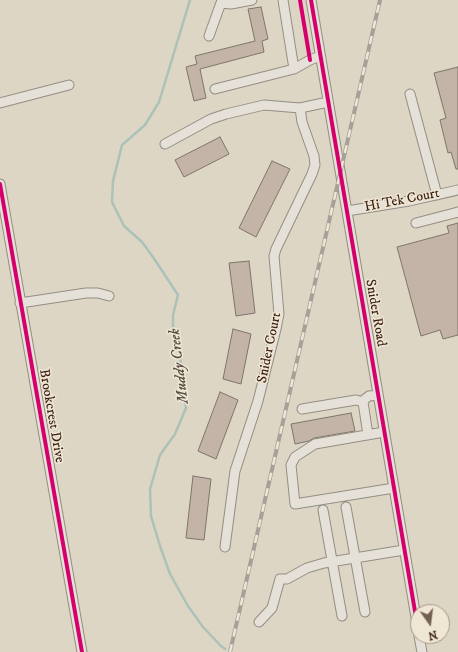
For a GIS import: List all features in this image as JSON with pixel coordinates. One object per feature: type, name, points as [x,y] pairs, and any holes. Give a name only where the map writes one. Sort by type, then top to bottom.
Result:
[{"type":"street","points":[[209,36],[222,1],[231,4],[252,0]]},
{"type":"street","points":[[283,0],[294,69]]},
{"type":"street","name":"Snider Road","points":[[311,0],[414,604]]},
{"type":"street","points":[[215,89],[294,69],[320,56]]},
{"type":"street","points":[[0,103],[69,85]]},
{"type":"street","points":[[410,94],[437,195]]},
{"type":"street","points":[[165,144],[211,119],[226,114],[264,105],[300,108],[328,102]]},
{"type":"street","name":"Snider Court","points":[[225,547],[235,471],[258,401],[279,314],[274,256],[315,165],[314,156],[302,122],[300,108]]},
{"type":"street","name":"Brookcrest Drive","points":[[0,184],[82,652]]},
{"type":"street","name":"Hi Tek Court","points":[[347,211],[458,190]]},
{"type":"street","points":[[416,224],[458,212]]},
{"type":"street","points":[[20,304],[86,293],[98,293],[109,296]]},
{"type":"street","points":[[368,435],[363,402],[368,396],[378,395]]},
{"type":"street","points":[[302,409],[356,400],[363,402]]},
{"type":"street","points":[[384,432],[315,444],[296,457],[291,465],[295,504],[394,488]]},
{"type":"street","points":[[346,506],[364,612]]},
{"type":"street","points":[[323,510],[342,616]]},
{"type":"street","points":[[259,622],[272,608],[280,579],[288,579],[307,568],[332,562],[404,550]]},
{"type":"building","points":[[261,7],[268,39],[262,41],[264,52],[200,69],[206,98],[194,101],[186,67],[197,64],[195,56],[255,41],[248,9]]},
{"type":"building","points":[[458,67],[458,169],[456,169],[451,152],[448,153],[440,120],[446,118],[434,73]]},
{"type":"building","points":[[220,137],[229,154],[184,177],[175,160]]},
{"type":"building","points":[[272,161],[290,169],[256,237],[239,228]]},
{"type":"building","points":[[458,223],[458,335],[443,339],[440,330],[421,336],[397,247],[449,233],[447,226]]},
{"type":"building","points":[[249,261],[255,313],[236,316],[229,263]]},
{"type":"building","points":[[233,329],[251,334],[241,384],[223,379]]},
{"type":"building","points":[[220,392],[238,400],[216,459],[198,451]]},
{"type":"building","points":[[351,413],[355,431],[314,438],[309,441],[295,444],[291,424]]},
{"type":"building","points":[[193,476],[211,479],[204,540],[186,538]]},
{"type":"waterway","name":"Muddy Creek","points":[[190,0],[159,102],[145,125],[122,145],[113,181],[112,202],[124,226],[142,242],[178,295],[173,315],[173,331],[179,347],[186,408],[175,434],[160,455],[150,489],[151,516],[170,574],[188,606],[203,627],[225,649]]},
{"type":"railway","points":[[230,652],[380,0]]},
{"type":"cycle path","points":[[300,0],[310,60]]},
{"type":"cycle path","points":[[311,0],[414,604]]},
{"type":"cycle path","points":[[0,184],[82,652]]}]
